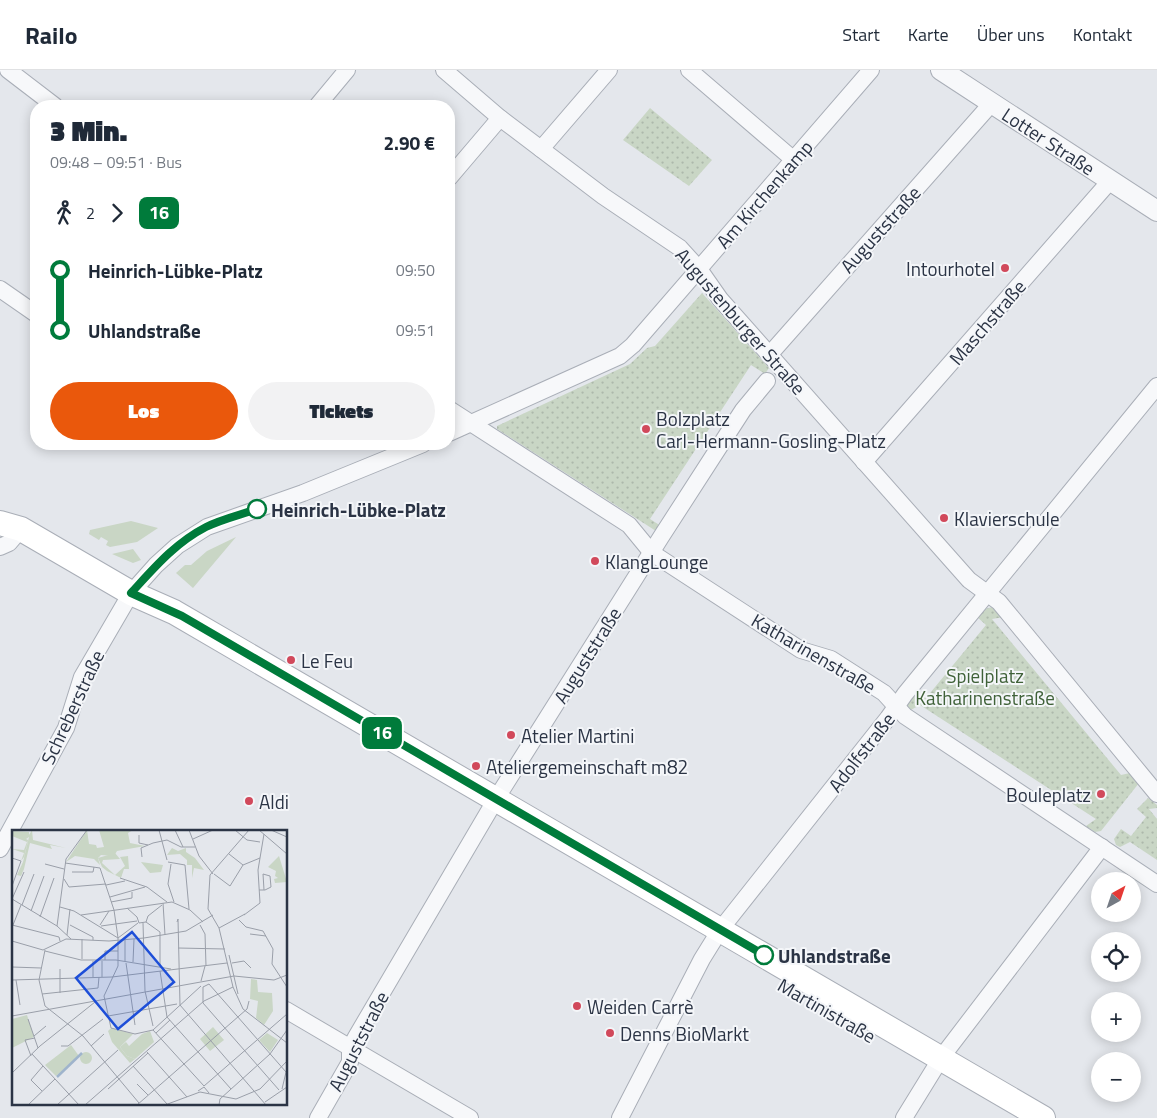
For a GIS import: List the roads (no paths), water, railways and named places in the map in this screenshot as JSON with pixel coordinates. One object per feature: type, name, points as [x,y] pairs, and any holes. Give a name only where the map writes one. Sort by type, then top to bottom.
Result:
[{"type":"main road","points":[[0,505],[10,512],[11,526]]},
{"type":"main road","name":"Martinistraße","points":[[11,526],[131,593],[168,624],[492,806],[937,1065],[1043,1118]]},
{"type":"main road","name":"Martinistraße","points":[[937,1065],[1012,1118]]},
{"type":"street","points":[[8,70],[46,100]]},
{"type":"street","points":[[322,100],[347,70]]},
{"type":"street","name":"Augustenburger Straße","points":[[444,70],[500,118],[603,196],[680,248],[699,269],[720,299],[969,580],[999,602],[1155,785]]},
{"type":"street","points":[[541,149],[609,70]]},
{"type":"street","points":[[689,70],[794,160]]},
{"type":"street","name":"Am Kirchenkamp","points":[[455,431],[620,356],[634,345],[871,70]]},
{"type":"street","name":"Lotter Straße","points":[[940,70],[1157,211]]},
{"type":"street","name":"Auguststraße","points":[[770,354],[991,104]]},
{"type":"street","points":[[455,171],[500,118]]},
{"type":"street","name":"Maschstraße","points":[[864,462],[1110,181]]},
{"type":"street","points":[[0,289],[30,310]]},
{"type":"street","name":"Auguststraße","points":[[318,1118],[350,1062],[350,1048],[492,806],[743,410],[767,381]]},
{"type":"street","name":"Adolfstraße","points":[[620,1118],[716,936],[897,706],[1157,386]]},
{"type":"street","name":"Katharinenstraße","points":[[455,413],[629,525],[652,553],[801,650],[831,659],[884,693],[905,716],[1157,884]]},
{"type":"street","points":[[131,593],[156,565],[177,546],[207,527],[303,493],[408,450]]},
{"type":"street","points":[[0,547],[9,543],[11,526]]},
{"type":"street","name":"Schreberstraße","points":[[14,830],[66,728],[82,677],[131,593]]},
{"type":"street","name":"Schreberstraße","points":[[5,848],[12,834]]},
{"type":"street","points":[[904,1118],[937,1065],[1102,847]]},
{"type":"street","points":[[288,1011],[470,1118]]},
{"type":"place","name":"Intourhotel","points":[[1005,268]]},
{"type":"place","name":"Bolzplatz Carl-Hermann-Gosling-Platz","points":[[646,429]]},
{"type":"place","name":"Heinrich-Lübke-Platz","points":[[257,509]]},
{"type":"place","name":"Klavierschule","points":[[944,518]]},
{"type":"place","name":"KlangLounge","points":[[595,561]]},
{"type":"place","name":"Le Feu","points":[[291,660]]},
{"type":"place","name":"Atelier Martini","points":[[511,735]]},
{"type":"place","name":"Ateliergemeinschaft m82","points":[[476,766]]},
{"type":"place","name":"Bouleplatz","points":[[1101,794]]},
{"type":"place","name":"Aldi","points":[[249,801]]},
{"type":"place","name":"Uhlandstraße","points":[[764,955]]},
{"type":"place","name":"Weiden Carrè","points":[[577,1006]]},
{"type":"place","name":"Denns BioMarkt","points":[[610,1033]]},
{"type":"park label","name":"Spielplatz Katharinenstraße","points":[[985,686]]}]
